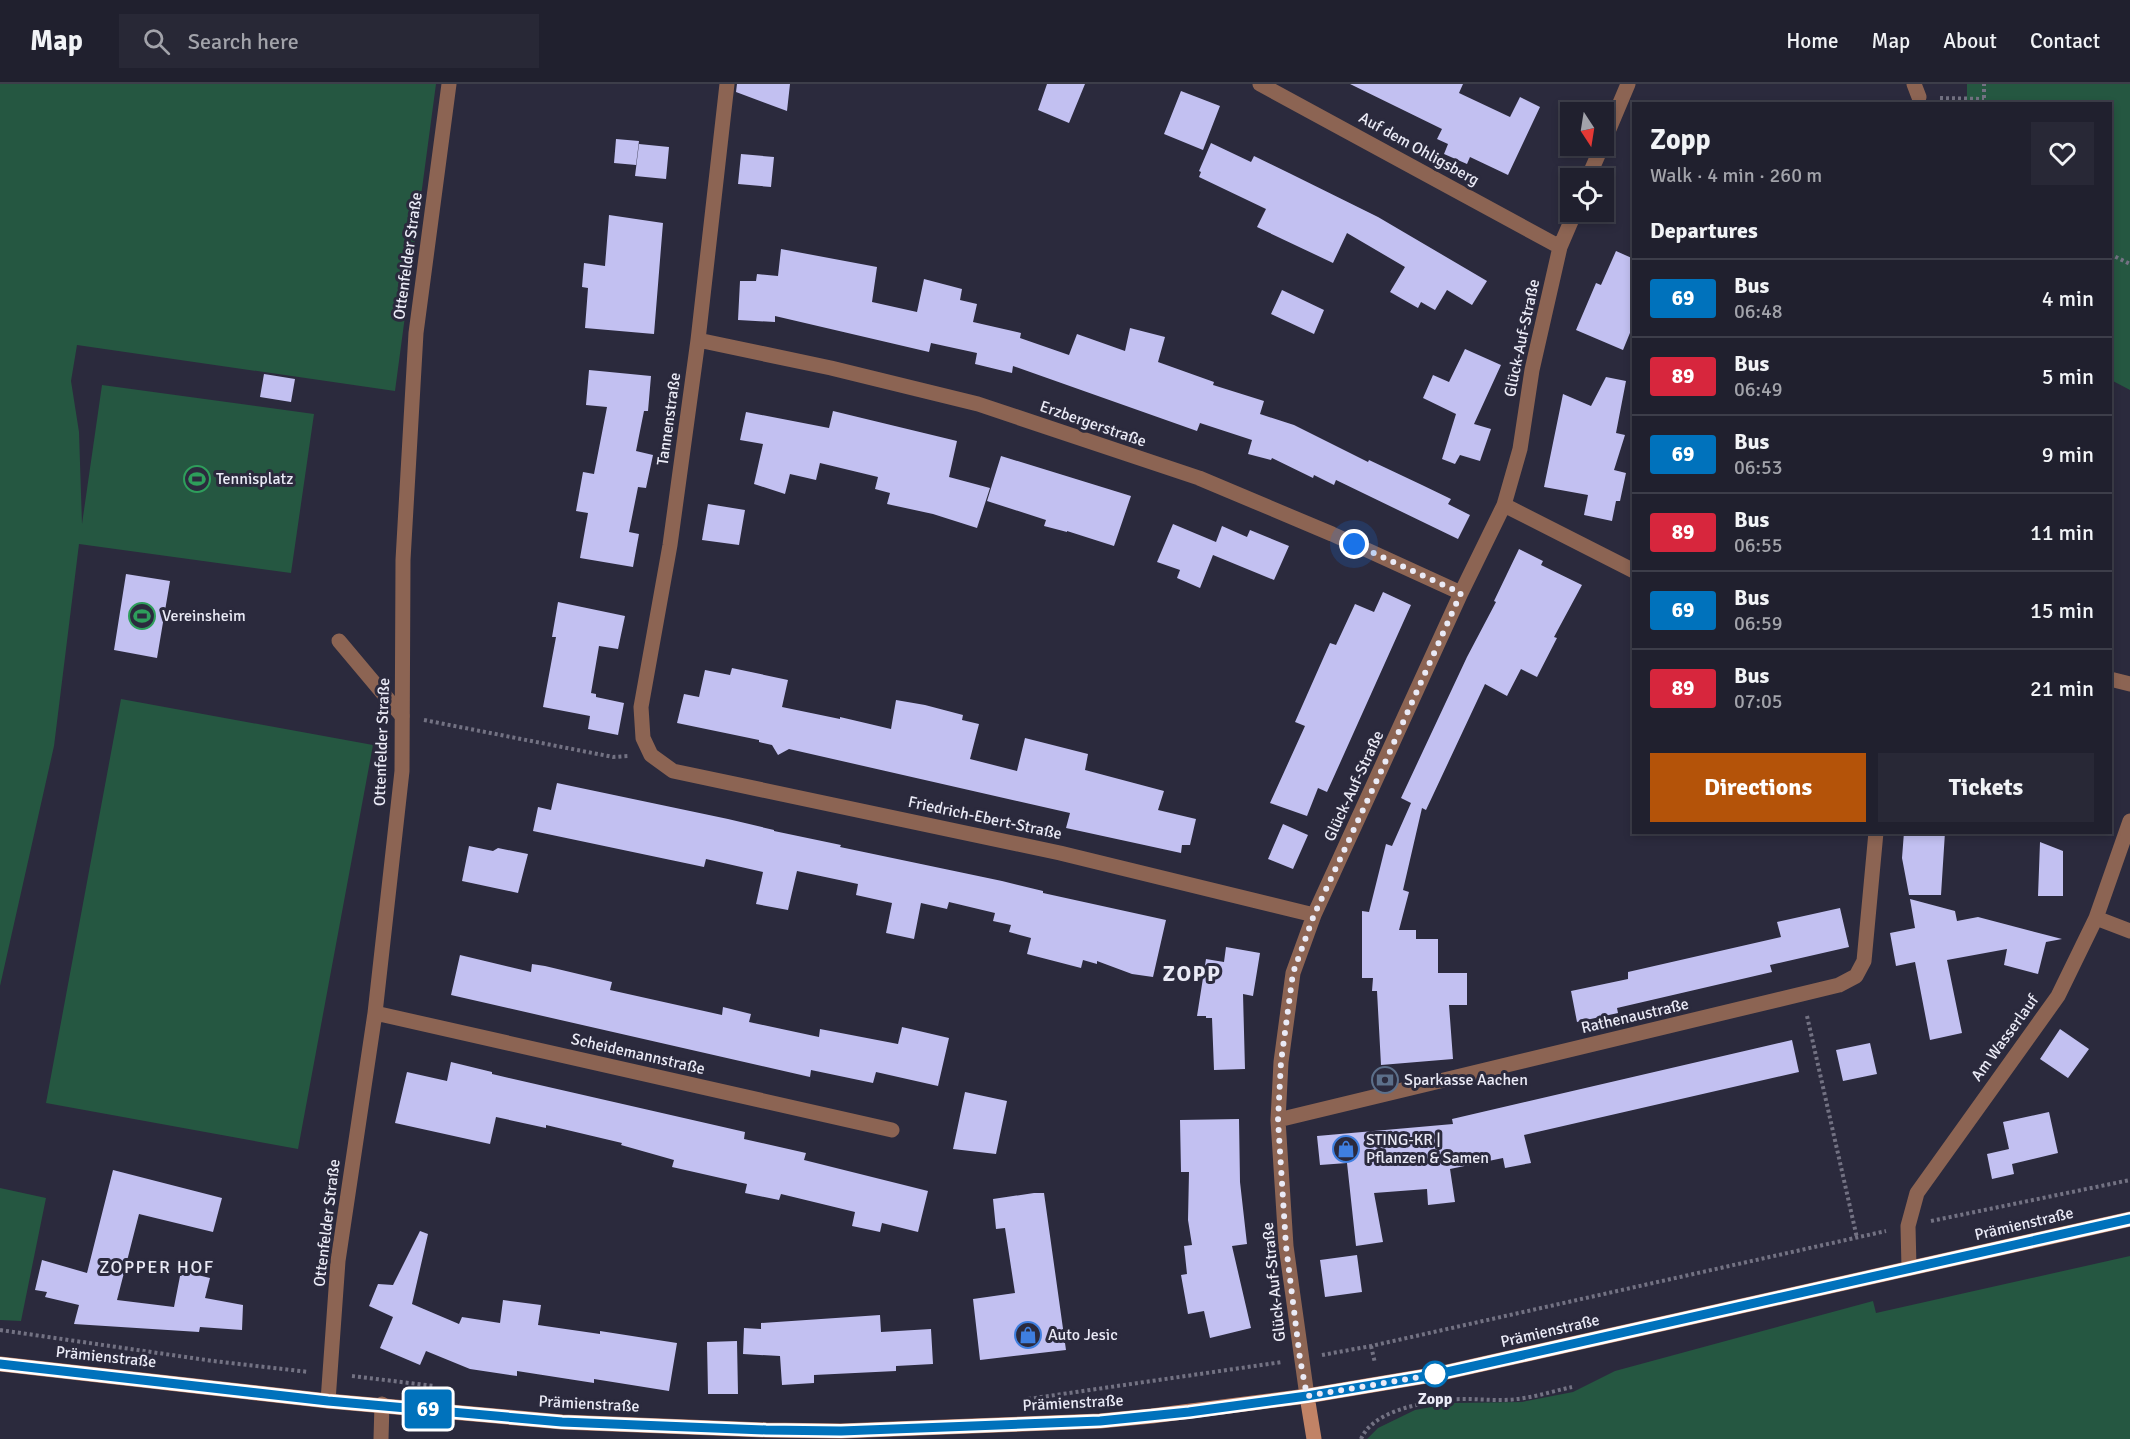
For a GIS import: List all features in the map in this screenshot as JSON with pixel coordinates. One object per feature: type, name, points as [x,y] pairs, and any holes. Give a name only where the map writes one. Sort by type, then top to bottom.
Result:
[{"type":"main road","name":"Prämienstraße","points":[[0,1364],[328,1401],[382,1404],[562,1422],[766,1435],[1100,1421],[1307,1396],[1480,1365],[2130,1219]]},
{"type":"main road","points":[[1307,1396],[1314,1439]]},
{"type":"street","name":"Ottenfelder Straße","points":[[328,1401],[338,1261],[375,1012],[402,771],[403,561],[416,333],[449,84]]},
{"type":"street","name":"Tannenstraße","points":[[651,755],[643,738],[641,707],[670,545],[698,340],[727,84]]},
{"type":"street","name":"Auf dem Ohligsberg","points":[[1260,84],[1560,247]]},
{"type":"street","points":[[1614,117],[1628,84]]},
{"type":"street","name":"Glück-Auf-Straße","points":[[1307,1396],[1300,1359],[1286,1246],[1278,1120],[1281,1062],[1293,973],[1314,915],[1461,593],[1504,505],[1520,449],[1532,370],[1560,247],[1571,222]]},
{"type":"street","name":"Erzbergerstraße","points":[[698,340],[831,368],[978,404],[1199,478],[1332,534],[1461,593]]},
{"type":"street","points":[[1504,505],[1632,570]]},
{"type":"street","points":[[339,641],[402,716]]},
{"type":"street","points":[[2112,680],[2130,684]]},
{"type":"street","name":"Friedrich-Ebert-Straße","points":[[651,755],[673,771],[1060,853],[1314,915]]},
{"type":"street","name":"Am Wasserlauf","points":[[1909,1268],[1908,1226],[1917,1193],[2058,996],[2096,918],[2130,821]]},
{"type":"street","name":"Rathenaustraße","points":[[1278,1120],[1839,985],[1856,976],[1864,961],[1875,834]]},
{"type":"street","points":[[2096,918],[2130,931]]},
{"type":"street","name":"Scheidemannstraße","points":[[375,1012],[892,1130]]},
{"type":"street","points":[[381,1439],[382,1404]]},
{"type":"path","points":[[1916,91],[1984,101],[1984,84]]},
{"type":"path","points":[[2112,255],[2130,264]]},
{"type":"path","points":[[402,716],[613,757],[651,755]]},
{"type":"path","points":[[1802,994],[1857,1238]]},
{"type":"path","points":[[1018,1401],[1300,1359],[1371,1346],[1908,1226],[2130,1180]]},
{"type":"path","points":[[0,1330],[213,1361],[436,1386]]},
{"type":"path","points":[[1361,1439],[1365,1432],[1386,1414],[1401,1409],[1448,1399],[1516,1399],[1572,1387]]},
{"type":"green space","points":[[0,84],[436,84],[395,391],[77,345],[71,381],[79,432],[82,524],[102,385],[314,414],[291,573],[79,544],[54,746],[0,986]]},
{"type":"green space","points":[[1967,84],[2130,84],[2130,390],[2112,381],[2112,102],[1967,102]]},
{"type":"green space","points":[[121,699],[373,745],[298,1149],[46,1103]]},
{"type":"green space","points":[[0,1188],[46,1198],[21,1321],[0,1320]]},
{"type":"green space","points":[[2130,1256],[2130,1439],[1367,1439],[1378,1428],[1415,1410],[1453,1403],[1522,1402],[1573,1392],[1615,1371],[1873,1301],[1876,1313]]},
{"type":"building","points":[[737,84],[790,84],[787,111],[736,92]]},
{"type":"building","points":[[1047,84],[1085,84],[1069,123],[1038,110]]},
{"type":"building","points":[[1350,84],[1463,84],[1459,93],[1510,117],[1520,97],[1540,107],[1508,175],[1470,157],[1467,164],[1444,154],[1448,144],[1437,139],[1442,129]]},
{"type":"building","points":[[1181,91],[1220,106],[1203,150],[1164,134]]},
{"type":"building","points":[[616,139],[639,141],[636,165],[614,163]]},
{"type":"building","points":[[1211,143],[1251,162],[1254,156],[1378,217],[1487,281],[1472,305],[1447,290],[1435,310],[1421,302],[1418,308],[1390,292],[1405,267],[1347,233],[1333,263],[1257,227],[1266,209],[1199,177],[1201,172],[1199,171]]},
{"type":"building","points":[[639,144],[669,147],[666,179],[635,176]]},
{"type":"building","points":[[741,154],[774,157],[771,187],[738,184]]},
{"type":"building","points":[[609,215],[663,223],[654,334],[585,328],[588,288],[582,287],[584,263],[605,266]]},
{"type":"building","points":[[781,249],[877,267],[872,302],[917,312],[924,279],[962,289],[960,300],[977,304],[973,322],[1021,333],[1020,338],[1069,355],[1077,334],[1125,351],[1130,328],[1165,337],[1158,362],[1214,382],[1213,385],[1264,401],[1260,414],[1294,425],[1368,462],[1369,460],[1422,485],[1451,499],[1448,504],[1470,515],[1458,539],[1336,480],[1334,485],[1314,475],[1313,478],[1272,458],[1271,460],[1248,454],[1252,440],[1200,423],[1197,431],[1013,366],[1012,373],[975,364],[977,353],[931,343],[929,352],[775,316],[775,322],[738,320],[740,281],[756,281],[757,274],[778,276]]},
{"type":"building","points":[[1616,251],[1632,258],[1632,328],[1623,350],[1576,330],[1596,283],[1601,285]]},
{"type":"building","points":[[1282,290],[1324,310],[1314,334],[1271,314]]},
{"type":"building","points":[[1465,349],[1501,365],[1474,424],[1491,429],[1480,461],[1460,455],[1455,464],[1442,459],[1456,414],[1423,398],[1433,375],[1449,382]]},
{"type":"building","points":[[589,370],[651,376],[648,411],[644,411],[636,451],[653,455],[646,488],[638,487],[629,532],[639,534],[633,567],[580,558],[588,513],[576,511],[583,472],[594,474],[607,407],[586,405]]},
{"type":"building","points":[[264,374],[295,379],[291,402],[260,397]]},
{"type":"building","points":[[1606,377],[1626,381],[1616,433],[1625,435],[1614,470],[1626,473],[1620,501],[1616,501],[1612,521],[1584,515],[1588,495],[1544,487],[1563,394],[1591,406]]},
{"type":"building","points":[[833,411],[957,441],[949,477],[990,488],[977,528],[933,514],[887,504],[890,493],[875,489],[878,477],[820,463],[816,480],[790,474],[785,494],[754,484],[763,444],[740,440],[746,412],[829,428]]},
{"type":"building","points":[[1001,456],[1131,496],[1114,546],[1044,526],[1046,520],[987,501]]},
{"type":"building","points":[[708,504],[745,510],[739,545],[702,540]]},
{"type":"building","points":[[1173,524],[1216,542],[1222,526],[1247,537],[1250,530],[1289,546],[1274,580],[1213,555],[1200,588],[1177,578],[1180,570],[1157,562]]},
{"type":"building","points":[[1519,549],[1543,561],[1541,565],[1582,585],[1554,637],[1557,638],[1537,677],[1521,669],[1507,696],[1485,684],[1426,810],[1422,808],[1403,890],[1409,892],[1399,930],[1416,930],[1416,939],[1438,939],[1438,973],[1467,973],[1467,1005],[1449,1005],[1453,1059],[1381,1065],[1377,991],[1372,991],[1373,978],[1362,978],[1362,911],[1369,912],[1386,844],[1392,846],[1411,803],[1401,798],[1467,657],[1496,602],[1494,601]]},
{"type":"building","name":"Vereinsheim","points":[[126,574],[170,581],[157,658],[114,650]]},
{"type":"building","points":[[1383,592],[1411,605],[1327,792],[1318,788],[1307,816],[1270,803],[1305,726],[1295,722],[1330,643],[1336,645],[1355,604],[1374,612]]},
{"type":"building","points":[[558,602],[625,616],[618,649],[599,646],[591,693],[596,694],[596,697],[624,703],[618,735],[588,729],[590,716],[543,707],[556,637],[552,637]]},
{"type":"building","points":[[732,668],[788,680],[782,707],[840,719],[840,717],[891,729],[896,700],[963,715],[962,720],[979,724],[970,759],[1017,771],[1025,738],[1088,754],[1085,770],[1164,791],[1158,810],[1196,819],[1190,845],[1182,845],[1181,853],[1066,828],[1070,813],[789,749],[778,755],[772,745],[759,742],[759,740],[677,723],[684,694],[699,697],[705,670],[730,675]]},
{"type":"building","points":[[557,783],[728,819],[841,845],[840,847],[1002,881],[1043,891],[1043,893],[1166,920],[1153,977],[1132,974],[1097,961],[1097,964],[1083,960],[1081,968],[1027,954],[1031,938],[1009,932],[1011,925],[993,921],[995,913],[949,902],[947,909],[921,903],[914,939],[886,933],[892,903],[856,895],[858,884],[797,871],[788,910],[756,904],[763,872],[706,859],[704,867],[533,831],[538,807],[551,810]]},
{"type":"building","points":[[1283,824],[1308,835],[1293,869],[1268,859]]},
{"type":"building","points":[[1904,834],[1945,834],[1941,895],[1909,895],[1902,858]]},
{"type":"building","points":[[2040,842],[2063,851],[2063,896],[2038,896]]},
{"type":"building","points":[[469,846],[493,851],[498,848],[528,854],[518,893],[462,881]]},
{"type":"building","points":[[1910,899],[1955,911],[1957,921],[1978,917],[2062,939],[2046,942],[2038,974],[2004,965],[2007,949],[1947,960],[1962,1033],[1930,1040],[1915,962],[1896,966],[1890,933],[1915,928]]},
{"type":"building","points":[[1840,908],[1849,947],[1770,965],[1772,972],[1617,1008],[1618,1013],[1577,1022],[1571,991],[1628,979],[1628,972],[1781,937],[1777,922]]},
{"type":"building","points":[[1226,947],[1260,953],[1253,996],[1243,994],[1245,1069],[1214,1070],[1212,1018],[1197,1016],[1206,959],[1224,962]]},
{"type":"building","points":[[460,955],[531,972],[532,964],[545,966],[612,982],[610,990],[722,1015],[723,1007],[751,1014],[749,1022],[819,1037],[820,1029],[898,1044],[902,1027],[949,1038],[938,1086],[876,1072],[873,1083],[811,1070],[810,1077],[451,995]]},
{"type":"building","points":[[2060,1029],[2089,1049],[2068,1078],[2040,1059]]},
{"type":"building","points":[[1792,1040],[1799,1072],[1524,1135],[1531,1163],[1505,1168],[1503,1158],[1450,1169],[1455,1202],[1428,1205],[1427,1189],[1374,1193],[1383,1242],[1356,1246],[1347,1163],[1320,1165],[1317,1136],[1453,1124],[1452,1119]]},
{"type":"building","points":[[1870,1043],[1877,1074],[1843,1081],[1836,1050]]},
{"type":"building","points":[[451,1062],[492,1072],[492,1074],[745,1132],[744,1139],[806,1153],[804,1160],[928,1191],[918,1232],[882,1223],[880,1232],[852,1226],[855,1212],[781,1194],[779,1200],[745,1193],[747,1184],[672,1167],[674,1160],[621,1145],[622,1143],[546,1125],[546,1128],[496,1117],[490,1144],[395,1123],[407,1072],[447,1081]]},
{"type":"building","points":[[965,1092],[1007,1101],[996,1154],[953,1149]]},
{"type":"building","points":[[2049,1112],[2058,1153],[2012,1164],[2014,1174],[1992,1179],[1987,1154],[2009,1149],[2003,1122]]},
{"type":"building","points":[[1239,1119],[1240,1182],[1247,1244],[1232,1246],[1251,1328],[1210,1338],[1204,1311],[1188,1314],[1181,1275],[1187,1274],[1184,1246],[1192,1245],[1188,1220],[1189,1172],[1181,1172],[1180,1120]]},
{"type":"building","points":[[113,1170],[222,1198],[213,1232],[139,1214],[117,1300],[174,1307],[181,1271],[210,1278],[205,1298],[243,1305],[242,1330],[200,1327],[199,1332],[74,1324],[79,1305],[45,1297],[47,1292],[35,1290],[42,1260],[87,1273]]},
{"type":"building","points":[[1044,1193],[1066,1350],[980,1360],[973,1299],[1015,1293],[1005,1228],[996,1229],[993,1199]]},
{"type":"building","points":[[420,1231],[428,1234],[412,1304],[459,1324],[462,1317],[500,1323],[503,1300],[541,1305],[538,1325],[600,1334],[600,1331],[677,1343],[669,1391],[594,1379],[594,1383],[517,1371],[517,1376],[470,1369],[426,1351],[420,1365],[380,1348],[393,1317],[369,1306],[378,1284],[393,1285]]},
{"type":"building","points":[[1357,1255],[1362,1292],[1325,1297],[1320,1260]]},
{"type":"building","points":[[880,1315],[881,1332],[931,1329],[933,1364],[896,1366],[896,1371],[814,1375],[814,1383],[782,1385],[780,1356],[743,1354],[744,1328],[761,1329],[761,1323]]},
{"type":"building","points":[[737,1341],[738,1394],[708,1394],[707,1342]]},
{"type":"bus line","name":"69","points":[[0,1364],[328,1401],[382,1404],[562,1422],[841,1431],[1100,1421],[1307,1396],[1438,1374],[2130,1219]]},
{"type":"place","name":"Tennisplatz","points":[[197,479]]},
{"type":"place","name":"Vereinsheim","points":[[142,616]]},
{"type":"place","name":"Sparkasse Aachen","points":[[1385,1080]]},
{"type":"place","name":"STING-KR | Pflanzen & Samen","points":[[1346,1149]]},
{"type":"place","name":"Auto Jesic","points":[[1028,1335]]},
{"type":"place","name":"Zopp","points":[[1435,1374]]},
{"type":"district","name":"ZOPP","points":[[1192,973]]},
{"type":"district","name":"ZOPPER HOF","points":[[157,1267]]},
{"type":"route","points":[[1354,544],[1461,593],[1314,915],[1293,973],[1281,1062],[1278,1120],[1286,1246],[1300,1359],[1307,1396],[1438,1374],[1435,1374]]}]
